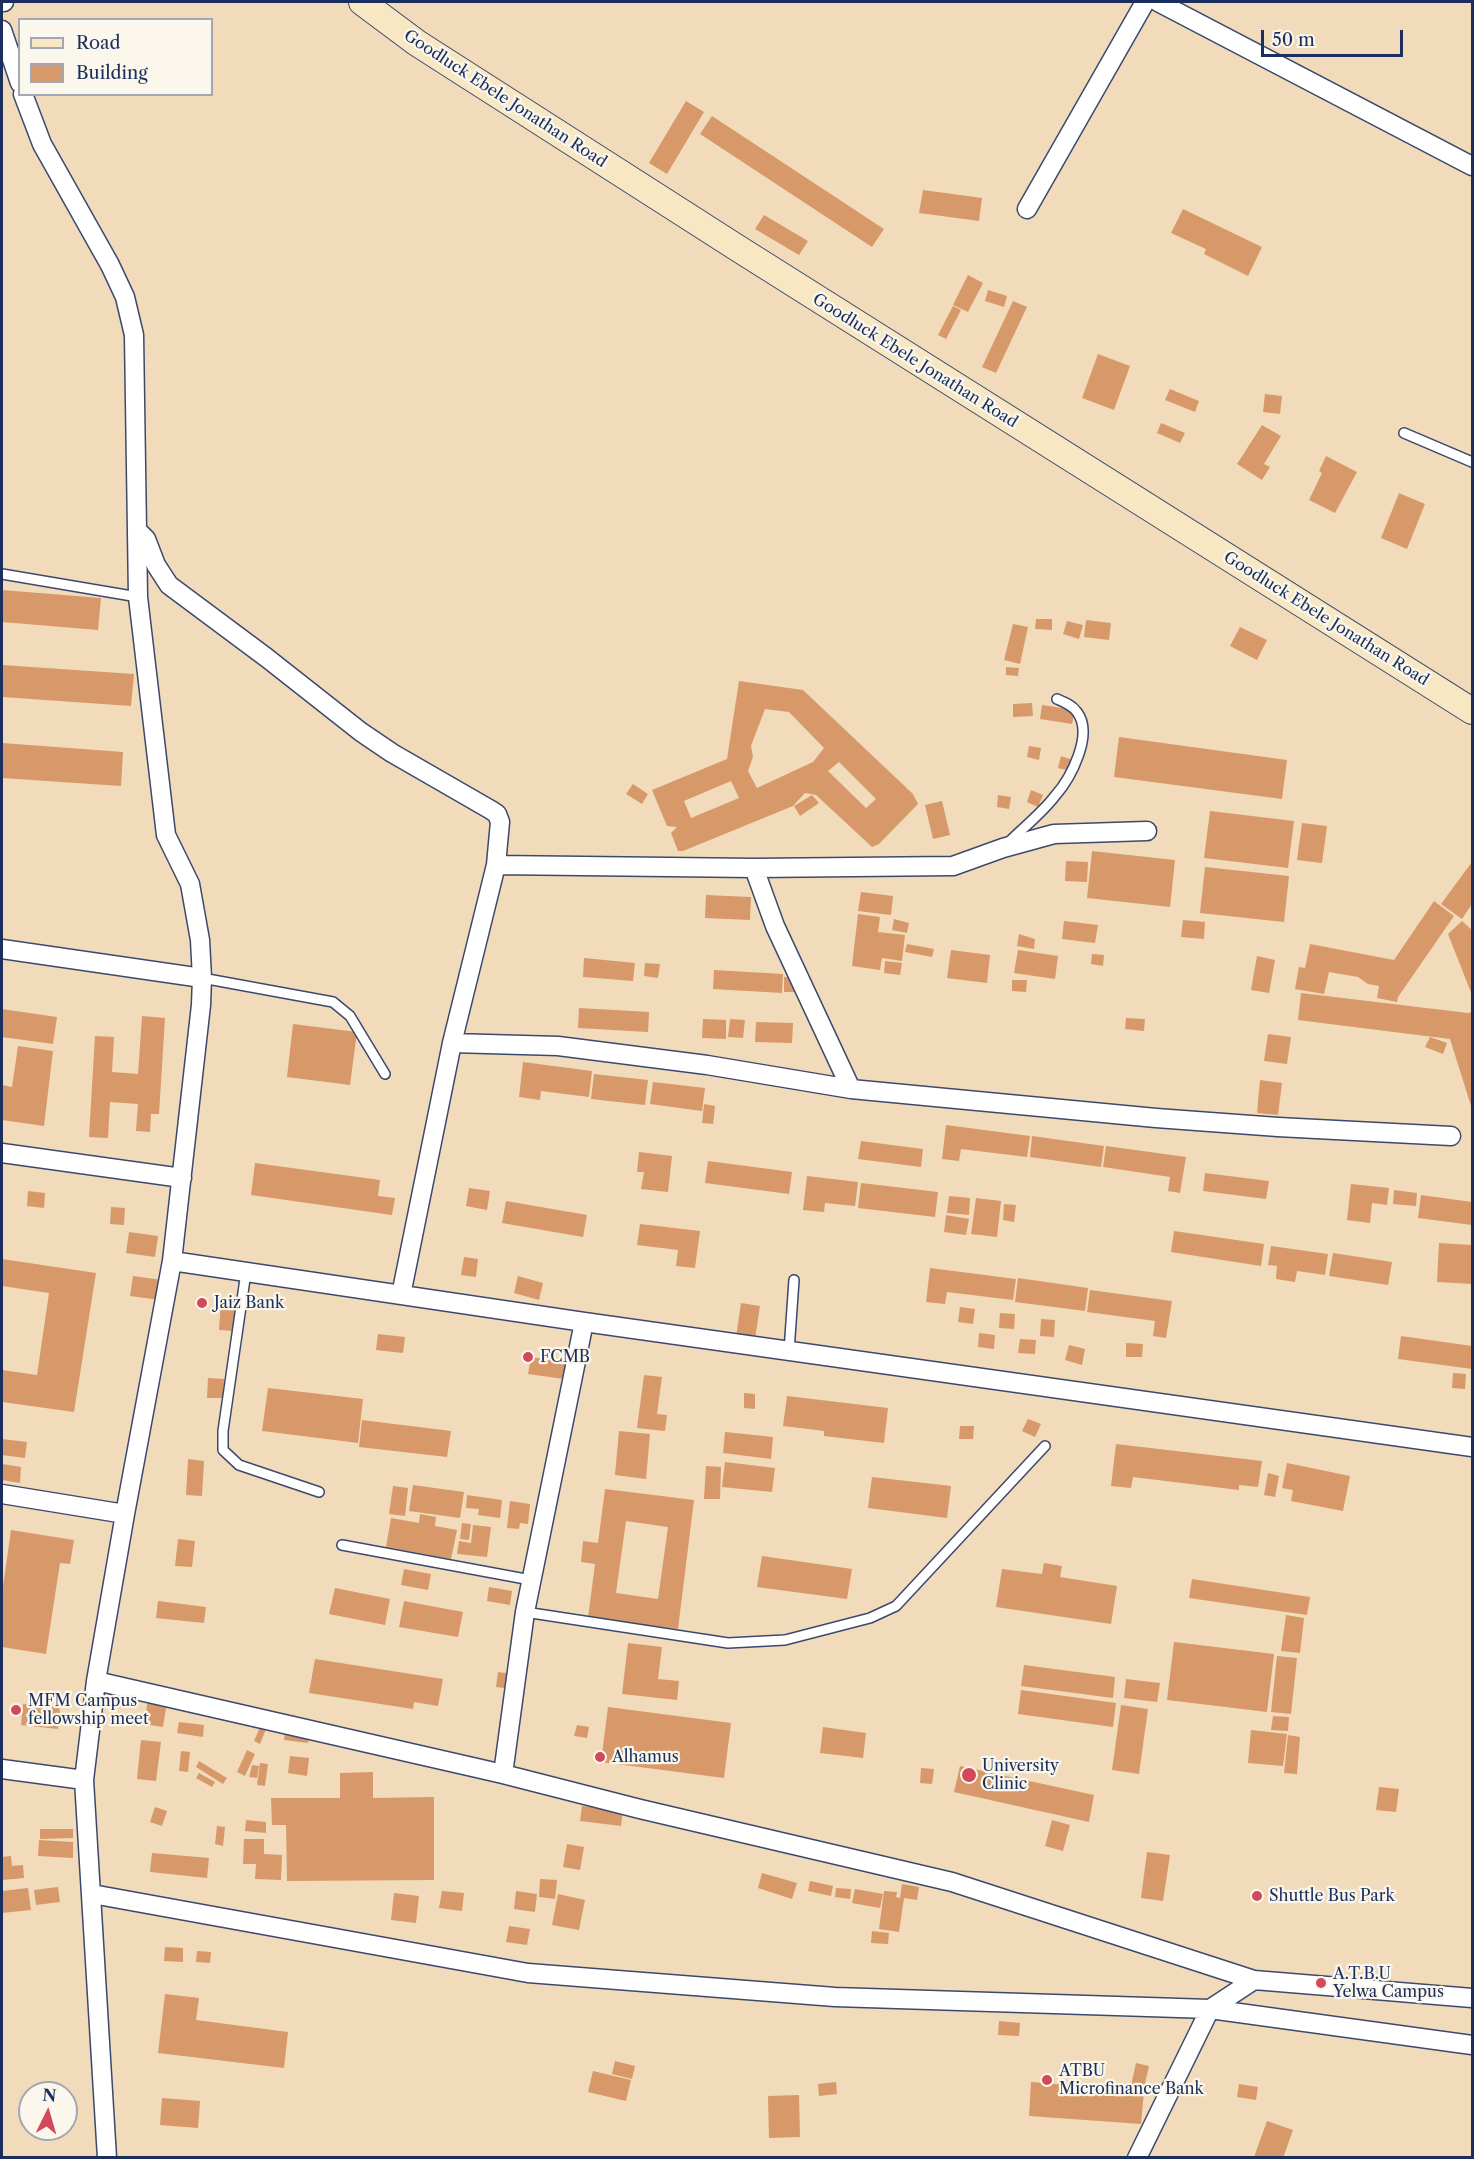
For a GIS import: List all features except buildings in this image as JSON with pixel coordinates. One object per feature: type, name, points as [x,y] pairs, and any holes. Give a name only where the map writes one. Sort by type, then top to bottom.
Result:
[{"type":"main road","name":"Goodluck Ebele Jonathan Road","points":[[362,2],[417,43],[749,256],[1473,711]]},
{"type":"street","points":[[1028,209],[1145,2]]},
{"type":"street","points":[[1158,2],[1473,166]]},
{"type":"street","points":[[2,30],[18,78]]},
{"type":"street","points":[[24,96],[42,144],[110,265],[125,297],[134,335],[138,597],[166,835],[190,884],[200,940],[202,978],[201,1005],[172,1261],[96,1681],[84,1780],[107,2157]]},
{"type":"street","points":[[136,530],[146,539],[156,566],[169,585],[361,732],[392,753],[497,814],[500,822],[496,865],[452,1043],[401,1295]]},
{"type":"street","points":[[496,865],[754,868],[953,866],[1003,848],[1054,834],[1147,831]]},
{"type":"street","points":[[754,868],[775,926],[851,1089]]},
{"type":"street","points":[[2,948],[202,978]]},
{"type":"street","points":[[452,1043],[558,1046],[707,1065],[851,1089],[1267,1127],[1451,1136]]},
{"type":"street","points":[[2,1153],[182,1178]]},
{"type":"street","points":[[172,1261],[1473,1448]]},
{"type":"street","points":[[503,1774],[525,1612],[584,1322]]},
{"type":"street","points":[[2,1494],[125,1514]]},
{"type":"street","points":[[96,1681],[503,1774],[652,1812],[952,1882],[1254,1980],[1473,1998]]},
{"type":"street","points":[[2,1769],[84,1780]]},
{"type":"street","points":[[92,1894],[528,1973],[835,1997],[1210,2009],[1473,2045]]},
{"type":"street","points":[[1137,2157],[1210,2009],[1254,1980]]},
{"type":"lane","points":[[1404,433],[1473,462]]},
{"type":"lane","points":[[2,574],[138,597]]},
{"type":"lane","points":[[1003,848],[1056,796],[1077,762],[1084,729],[1078,712],[1058,699]]},
{"type":"lane","points":[[202,978],[333,1002],[350,1016],[386,1074]]},
{"type":"lane","points":[[246,1272],[223,1431],[223,1450],[239,1465],[320,1492]]},
{"type":"lane","points":[[789,1351],[794,1280]]},
{"type":"lane","points":[[525,1612],[728,1643],[785,1640],[870,1618],[896,1606],[1045,1446]]},
{"type":"lane","points":[[342,1545],[531,1580]]},
{"type":"place","name":"Jaiz Bank","points":[[202,1303]]},
{"type":"place","name":"FCMB","points":[[528,1357]]},
{"type":"place","name":"MFM Campus fellowship meet","points":[[16,1710]]},
{"type":"place","name":"Alhamus","points":[[600,1757]]},
{"type":"place","name":"University Clinic","points":[[969,1775]]},
{"type":"place","name":"Shuttle Bus Park","points":[[1257,1896]]},
{"type":"place","name":"A.T.B.U Yelwa Campus","points":[[1321,1983]]},
{"type":"place","name":"ATBU Microfinance Bank","points":[[1047,2080]]}]
